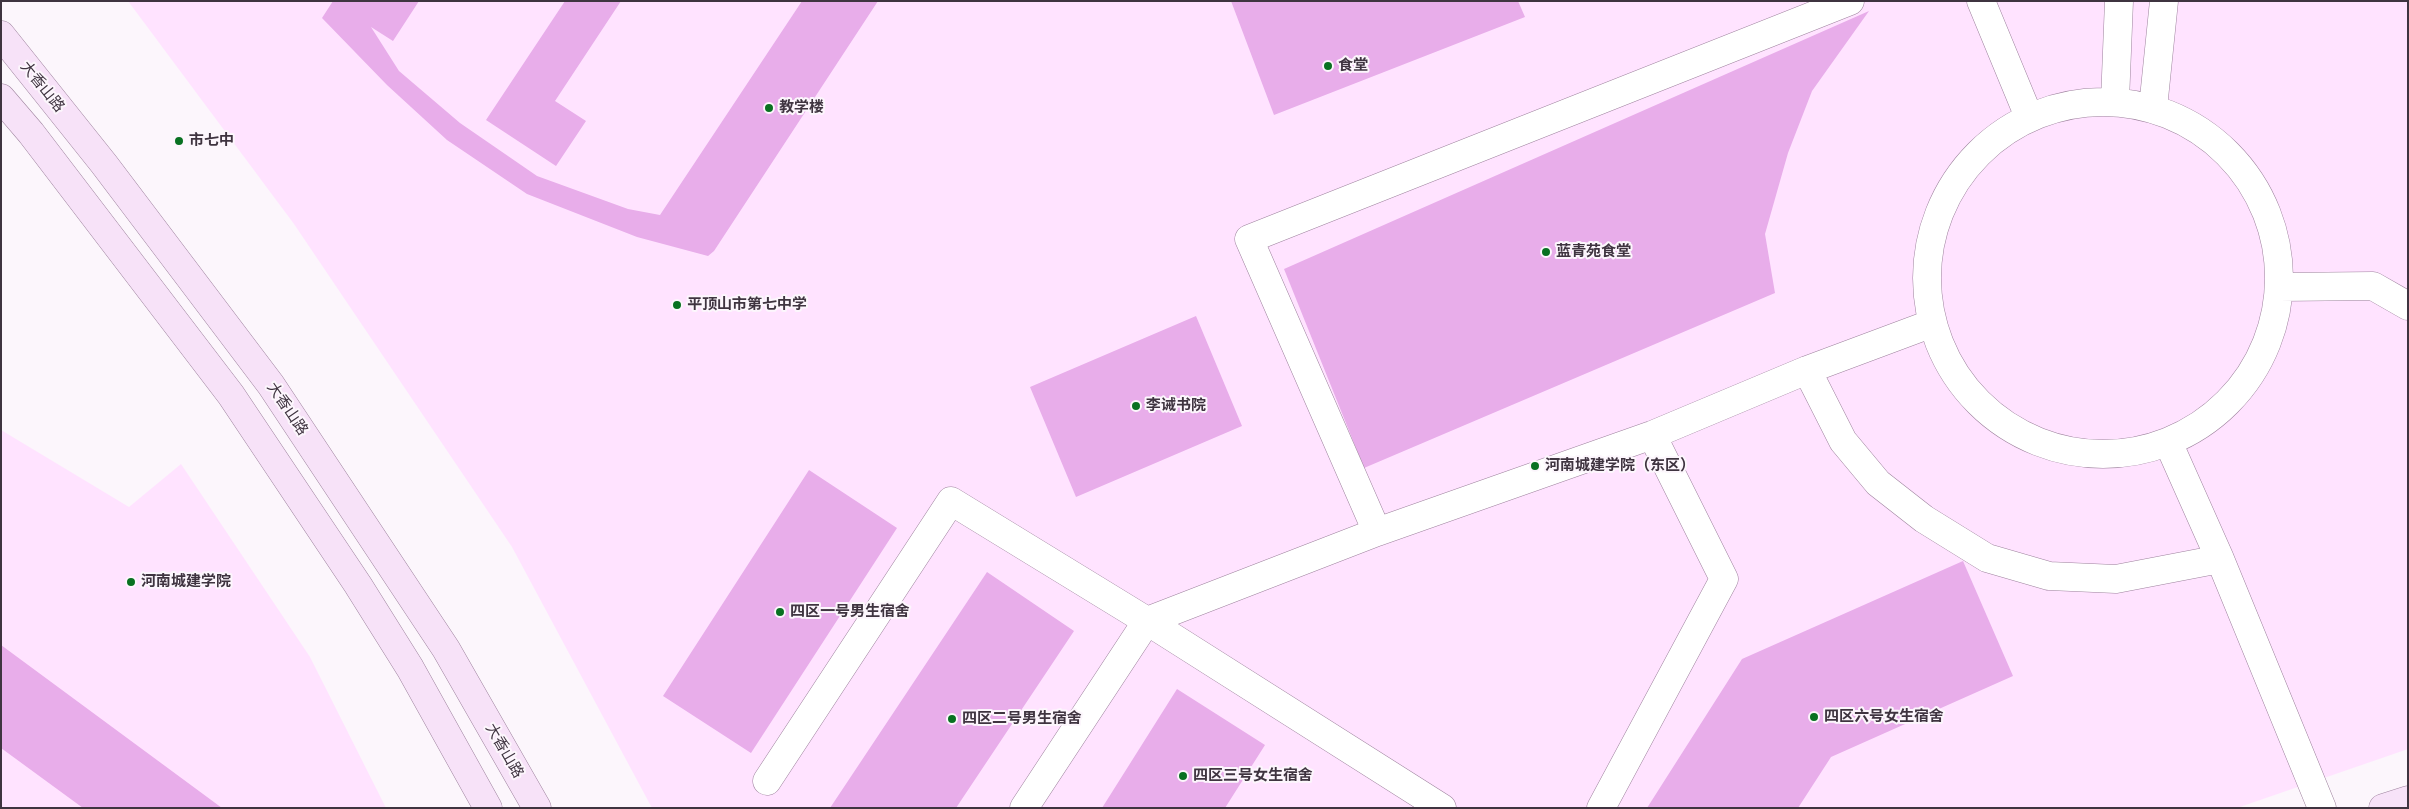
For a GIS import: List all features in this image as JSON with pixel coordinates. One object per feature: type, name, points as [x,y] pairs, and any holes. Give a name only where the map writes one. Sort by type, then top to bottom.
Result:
[{"type":"main road","name":"大香山路","points":[[1,35],[104,164],[271,385],[446,648],[537,808]]},
{"type":"main road","points":[[1,98],[31,134],[231,395],[358,585],[410,668],[488,808]]},
{"type":"main road","points":[[2383,808],[2408,800]]},
{"type":"street","points":[[1377,532],[1249,240],[1850,1]]},
{"type":"street","points":[[1981,1],[2029,117]]},
{"type":"street","points":[[2115,101],[2119,1]]},
{"type":"street","points":[[2154,108],[2164,1]]},
{"type":"street","points":[[2115,101],[2154,108],[2190,123],[2222,146],[2247,175],[2266,210],[2278,248],[2280,286],[2273,326],[2257,364],[2234,397],[2203,423],[2168,442],[2132,452],[2095,455],[2058,449],[2023,436],[1992,416],[1966,390],[1946,358],[1932,323],[1927,289],[1928,254],[1936,220],[1951,188],[1972,160],[1998,137],[2029,117],[2055,108],[2085,102],[2115,101]]},
{"type":"street","points":[[2280,286],[2373,286],[2408,306]]},
{"type":"street","points":[[1024,808],[1147,621],[1377,532],[1652,435],[1807,370],[1932,323]]},
{"type":"street","points":[[1807,370],[1843,441],[1878,483],[1924,519],[1987,558],[2050,576],[2116,579],[2220,559]]},
{"type":"street","points":[[1601,808],[1724,579],[1652,435]]},
{"type":"street","points":[[2168,442],[2220,559],[2322,808]]},
{"type":"street","points":[[767,781],[951,501],[1147,621],[1442,808]]},
{"type":"shaded area","name":"河南城建学院（东区）","points":[[128,1],[2408,1],[2408,749],[2237,808],[652,808],[512,547],[294,224]]},
{"type":"shaded area","name":"河南城建学院","points":[[1,430],[129,507],[181,464],[310,657],[386,808],[1,808]]},
{"type":"building","name":"教学楼","points":[[333,1],[419,1],[393,41],[371,27],[399,71],[460,123],[537,176],[628,209],[660,215],[802,1],[878,1],[714,251],[708,256],[637,237],[527,194],[447,140],[387,85],[322,18]]},
{"type":"building","points":[[565,1],[621,1],[555,101],[586,121],[556,166],[486,120]]},
{"type":"building","name":"食堂","points":[[1231,1],[1518,1],[1525,17],[1274,115]]},
{"type":"building","name":"蓝青苑食堂","points":[[1869,11],[1812,91],[1788,153],[1765,234],[1775,293],[1364,468],[1284,269]]},
{"type":"building","name":"李诫书院","points":[[1196,316],[1242,426],[1076,497],[1030,387]]},
{"type":"building","name":"四区一号男生宿舍","points":[[809,470],[897,528],[751,753],[663,696]]},
{"type":"building","name":"四区六号女生宿舍","points":[[1963,561],[2013,676],[1831,757],[1798,808],[1647,808],[1742,659]]},
{"type":"building","name":"四区二号男生宿舍","points":[[987,572],[1074,631],[956,808],[830,808]]},
{"type":"building","points":[[1,645],[222,808],[83,808],[1,748]]},
{"type":"building","name":"四区三号女生宿舍","points":[[1177,689],[1265,745],[1225,808],[1102,808]]},
{"type":"place","name":"食堂","points":[[1328,66]]},
{"type":"place","name":"教学楼","points":[[769,108]]},
{"type":"place","name":"市七中","points":[[179,141]]},
{"type":"place","name":"蓝青苑食堂","points":[[1546,252]]},
{"type":"place","name":"平顶山市第七中学","points":[[677,305]]},
{"type":"place","name":"李诫书院","points":[[1136,406]]},
{"type":"place","name":"河南城建学院（东区）","points":[[1535,466]]},
{"type":"place","name":"河南城建学院","points":[[131,582]]},
{"type":"place","name":"四区一号男生宿舍","points":[[780,612]]},
{"type":"place","name":"四区六号女生宿舍","points":[[1814,717]]},
{"type":"place","name":"四区二号男生宿舍","points":[[952,719]]},
{"type":"place","name":"四区三号女生宿舍","points":[[1183,776]]}]
